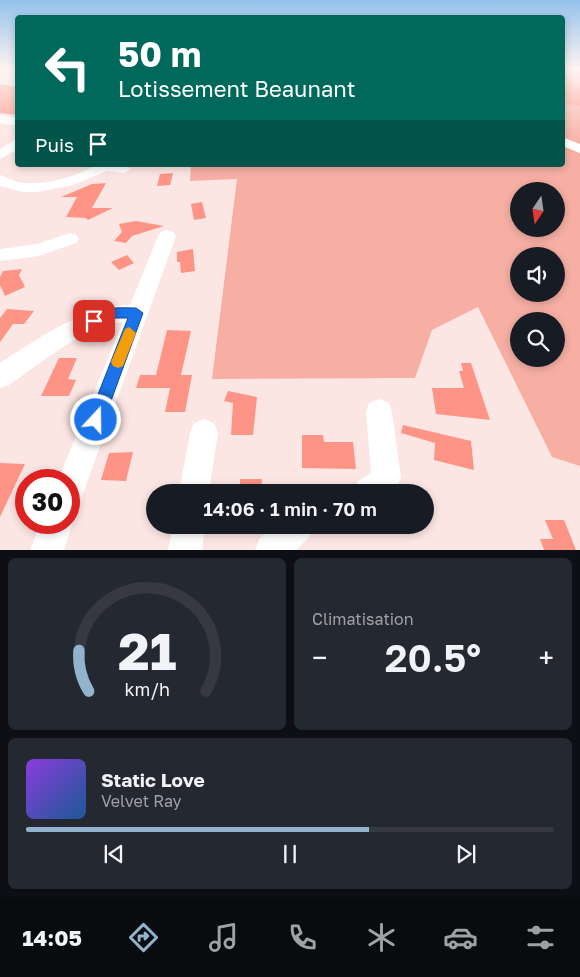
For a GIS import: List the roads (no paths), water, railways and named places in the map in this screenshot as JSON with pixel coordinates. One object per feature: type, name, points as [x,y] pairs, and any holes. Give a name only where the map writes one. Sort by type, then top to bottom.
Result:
[{"type":"street","points":[[0,119],[15,122]]},
{"type":"street","points":[[0,141],[15,142]]},
{"type":"street","points":[[565,142],[580,149]]},
{"type":"street","points":[[0,155],[15,144]]},
{"type":"street","points":[[0,180],[6,185],[14,187],[69,183],[92,175],[104,167]]},
{"type":"street","points":[[111,167],[124,169]]},
{"type":"street","points":[[77,469],[167,236]]},
{"type":"street","points":[[0,255],[39,250],[70,239]]},
{"type":"street","points":[[0,377],[52,342],[109,314],[136,313]]},
{"type":"street","points":[[380,412],[386,478],[382,484]]},
{"type":"street","points":[[195,484],[204,433]]},
{"type":"street","points":[[47,550],[53,534]]},
{"type":"street","points":[[185,550],[188,534]]},
{"type":"street","points":[[272,550],[288,534]]}]
